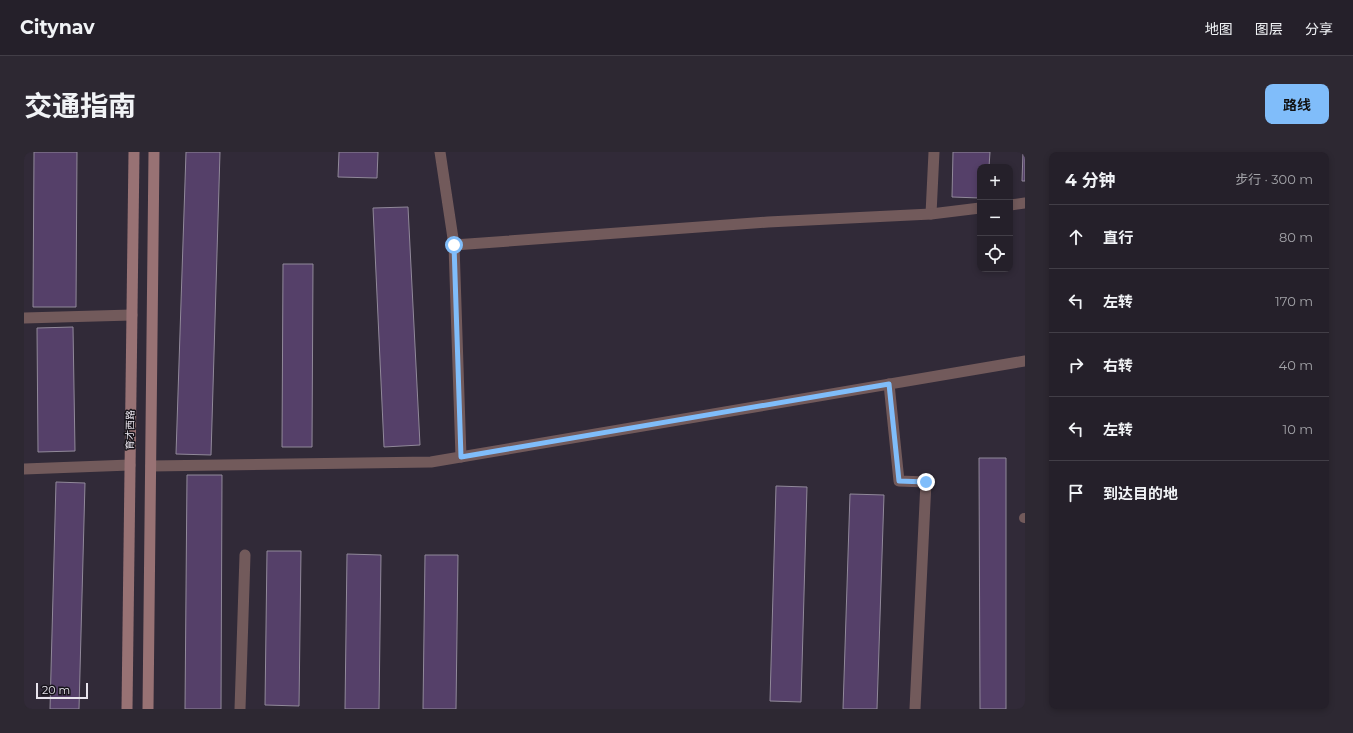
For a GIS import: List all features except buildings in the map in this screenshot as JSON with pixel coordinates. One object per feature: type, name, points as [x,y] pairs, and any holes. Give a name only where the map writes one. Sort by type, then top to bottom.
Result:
[{"type":"main road","name":"育才西路","points":[[126,709],[134,152]]},
{"type":"main road","name":"育才西路","points":[[148,709],[154,152]]},
{"type":"street","points":[[440,152],[454,245],[461,457]]},
{"type":"street","points":[[930,214],[934,152]]},
{"type":"street","points":[[1013,205],[1025,203]]},
{"type":"street","points":[[454,245],[768,222],[930,214],[977,208]]},
{"type":"street","points":[[24,318],[132,315]]},
{"type":"street","points":[[150,466],[432,462],[1025,360]]},
{"type":"street","points":[[889,384],[899,481],[926,482],[915,709]]},
{"type":"street","points":[[24,469],[130,465]]},
{"type":"street","points":[[240,709],[246,555]]},
{"type":"route","points":[[454,245],[461,457],[889,384],[899,481],[926,482]]}]
